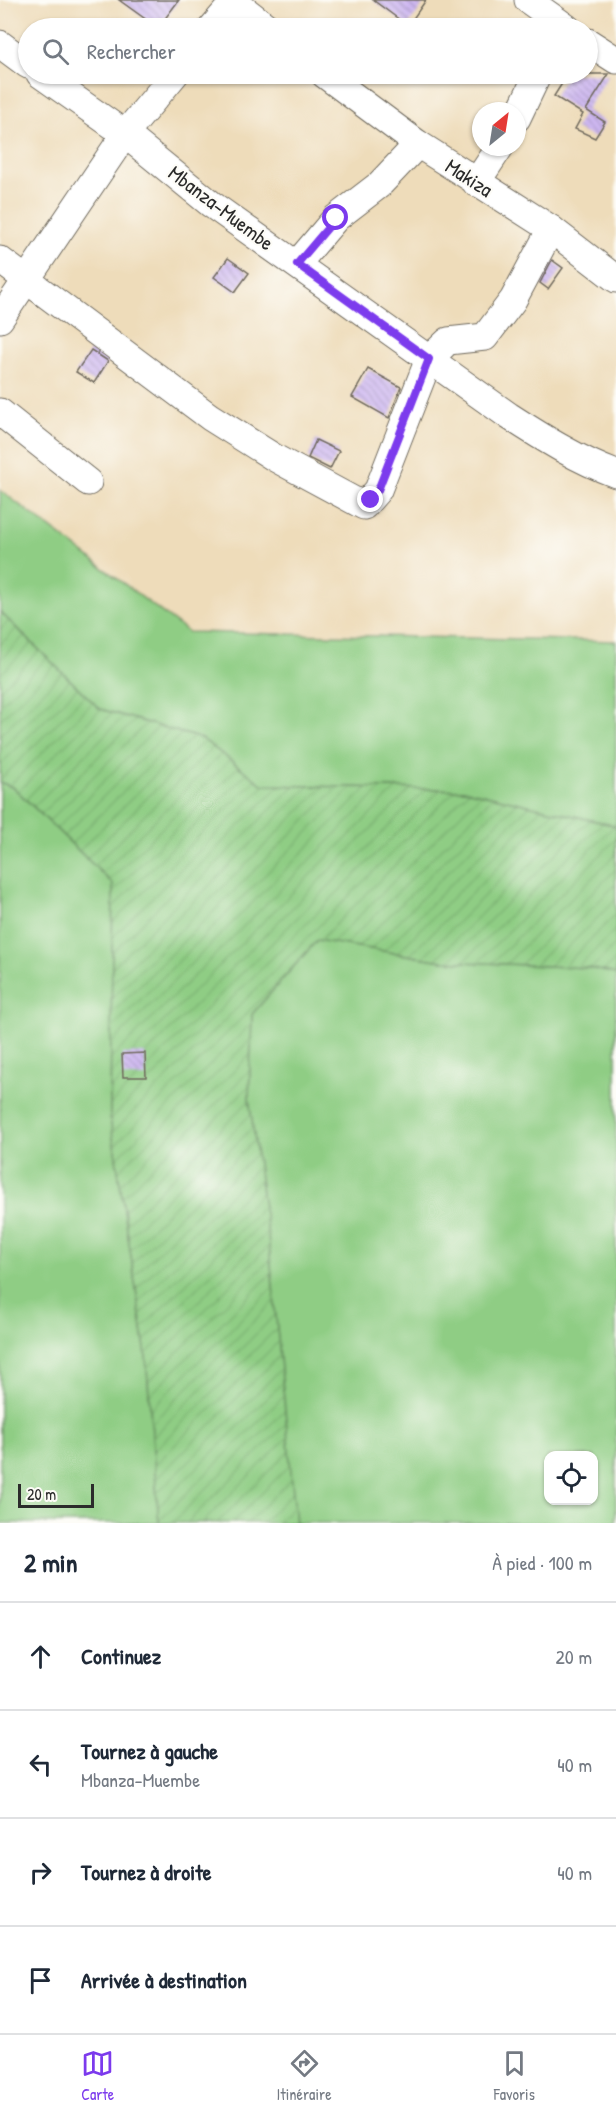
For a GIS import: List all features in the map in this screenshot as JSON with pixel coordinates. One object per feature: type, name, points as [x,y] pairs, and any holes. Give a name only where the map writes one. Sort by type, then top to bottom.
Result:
[{"type":"street","points":[[528,0],[551,18]]},
{"type":"street","points":[[220,18],[234,1],[255,18]]},
{"type":"street","points":[[0,44],[18,58]]},
{"type":"street","points":[[598,48],[616,60]]},
{"type":"street","name":"Mbanza-Muembe","points":[[54,84],[125,134],[211,204],[429,359],[550,442],[594,466],[616,474]]},
{"type":"street","points":[[0,319],[125,134],[167,84]]},
{"type":"street","name":"Makiza","points":[[337,84],[418,144],[551,229],[616,279]]},
{"type":"street","points":[[525,102],[533,84]]},
{"type":"street","points":[[297,264],[336,218],[379,185],[418,144]]},
{"type":"street","points":[[476,183],[495,156]]},
{"type":"street","points":[[0,260],[210,417],[275,458],[364,506],[378,490],[429,359],[448,341],[485,337],[513,300],[551,229]]},
{"type":"street","points":[[0,412],[88,482]]},
{"type":"green space","points":[[0,490],[188,632],[616,641],[616,826],[465,790],[263,785],[202,739],[100,709],[0,612]]},
{"type":"green space","points":[[0,612],[100,709],[202,739],[263,785],[465,790],[616,826],[616,974],[590,968],[443,961],[317,940],[252,1014],[249,1098],[269,1245],[296,1523],[159,1523],[146,1355],[110,1117],[113,884],[14,788],[0,782]]},
{"type":"green space","points":[[0,782],[14,788],[113,884],[110,1117],[146,1355],[159,1523],[0,1523]]},
{"type":"green space","points":[[317,940],[443,961],[590,968],[616,974],[616,1523],[295,1523],[269,1245],[249,1098],[252,1014]]},
{"type":"building","points":[[119,0],[179,0],[166,18],[144,18]]},
{"type":"building","points":[[373,0],[426,0],[414,18],[397,18]]},
{"type":"building","points":[[598,74],[609,74],[586,110],[605,122],[595,138],[575,129],[583,114],[554,96],[562,84],[598,84]]},
{"type":"building","points":[[228,258],[249,273],[235,292],[214,277]]},
{"type":"building","points":[[552,260],[563,268],[548,289],[540,283]]},
{"type":"building","points":[[91,350],[108,361],[94,383],[76,372]]},
{"type":"building","points":[[368,369],[401,387],[389,418],[352,397]]},
{"type":"building","points":[[316,440],[339,451],[330,469],[308,458]]},
{"type":"building","points":[[145,1053],[146,1077],[123,1077],[122,1054]]},
{"type":"route","points":[[336,218],[297,264],[429,359],[378,490],[371,500]]}]
